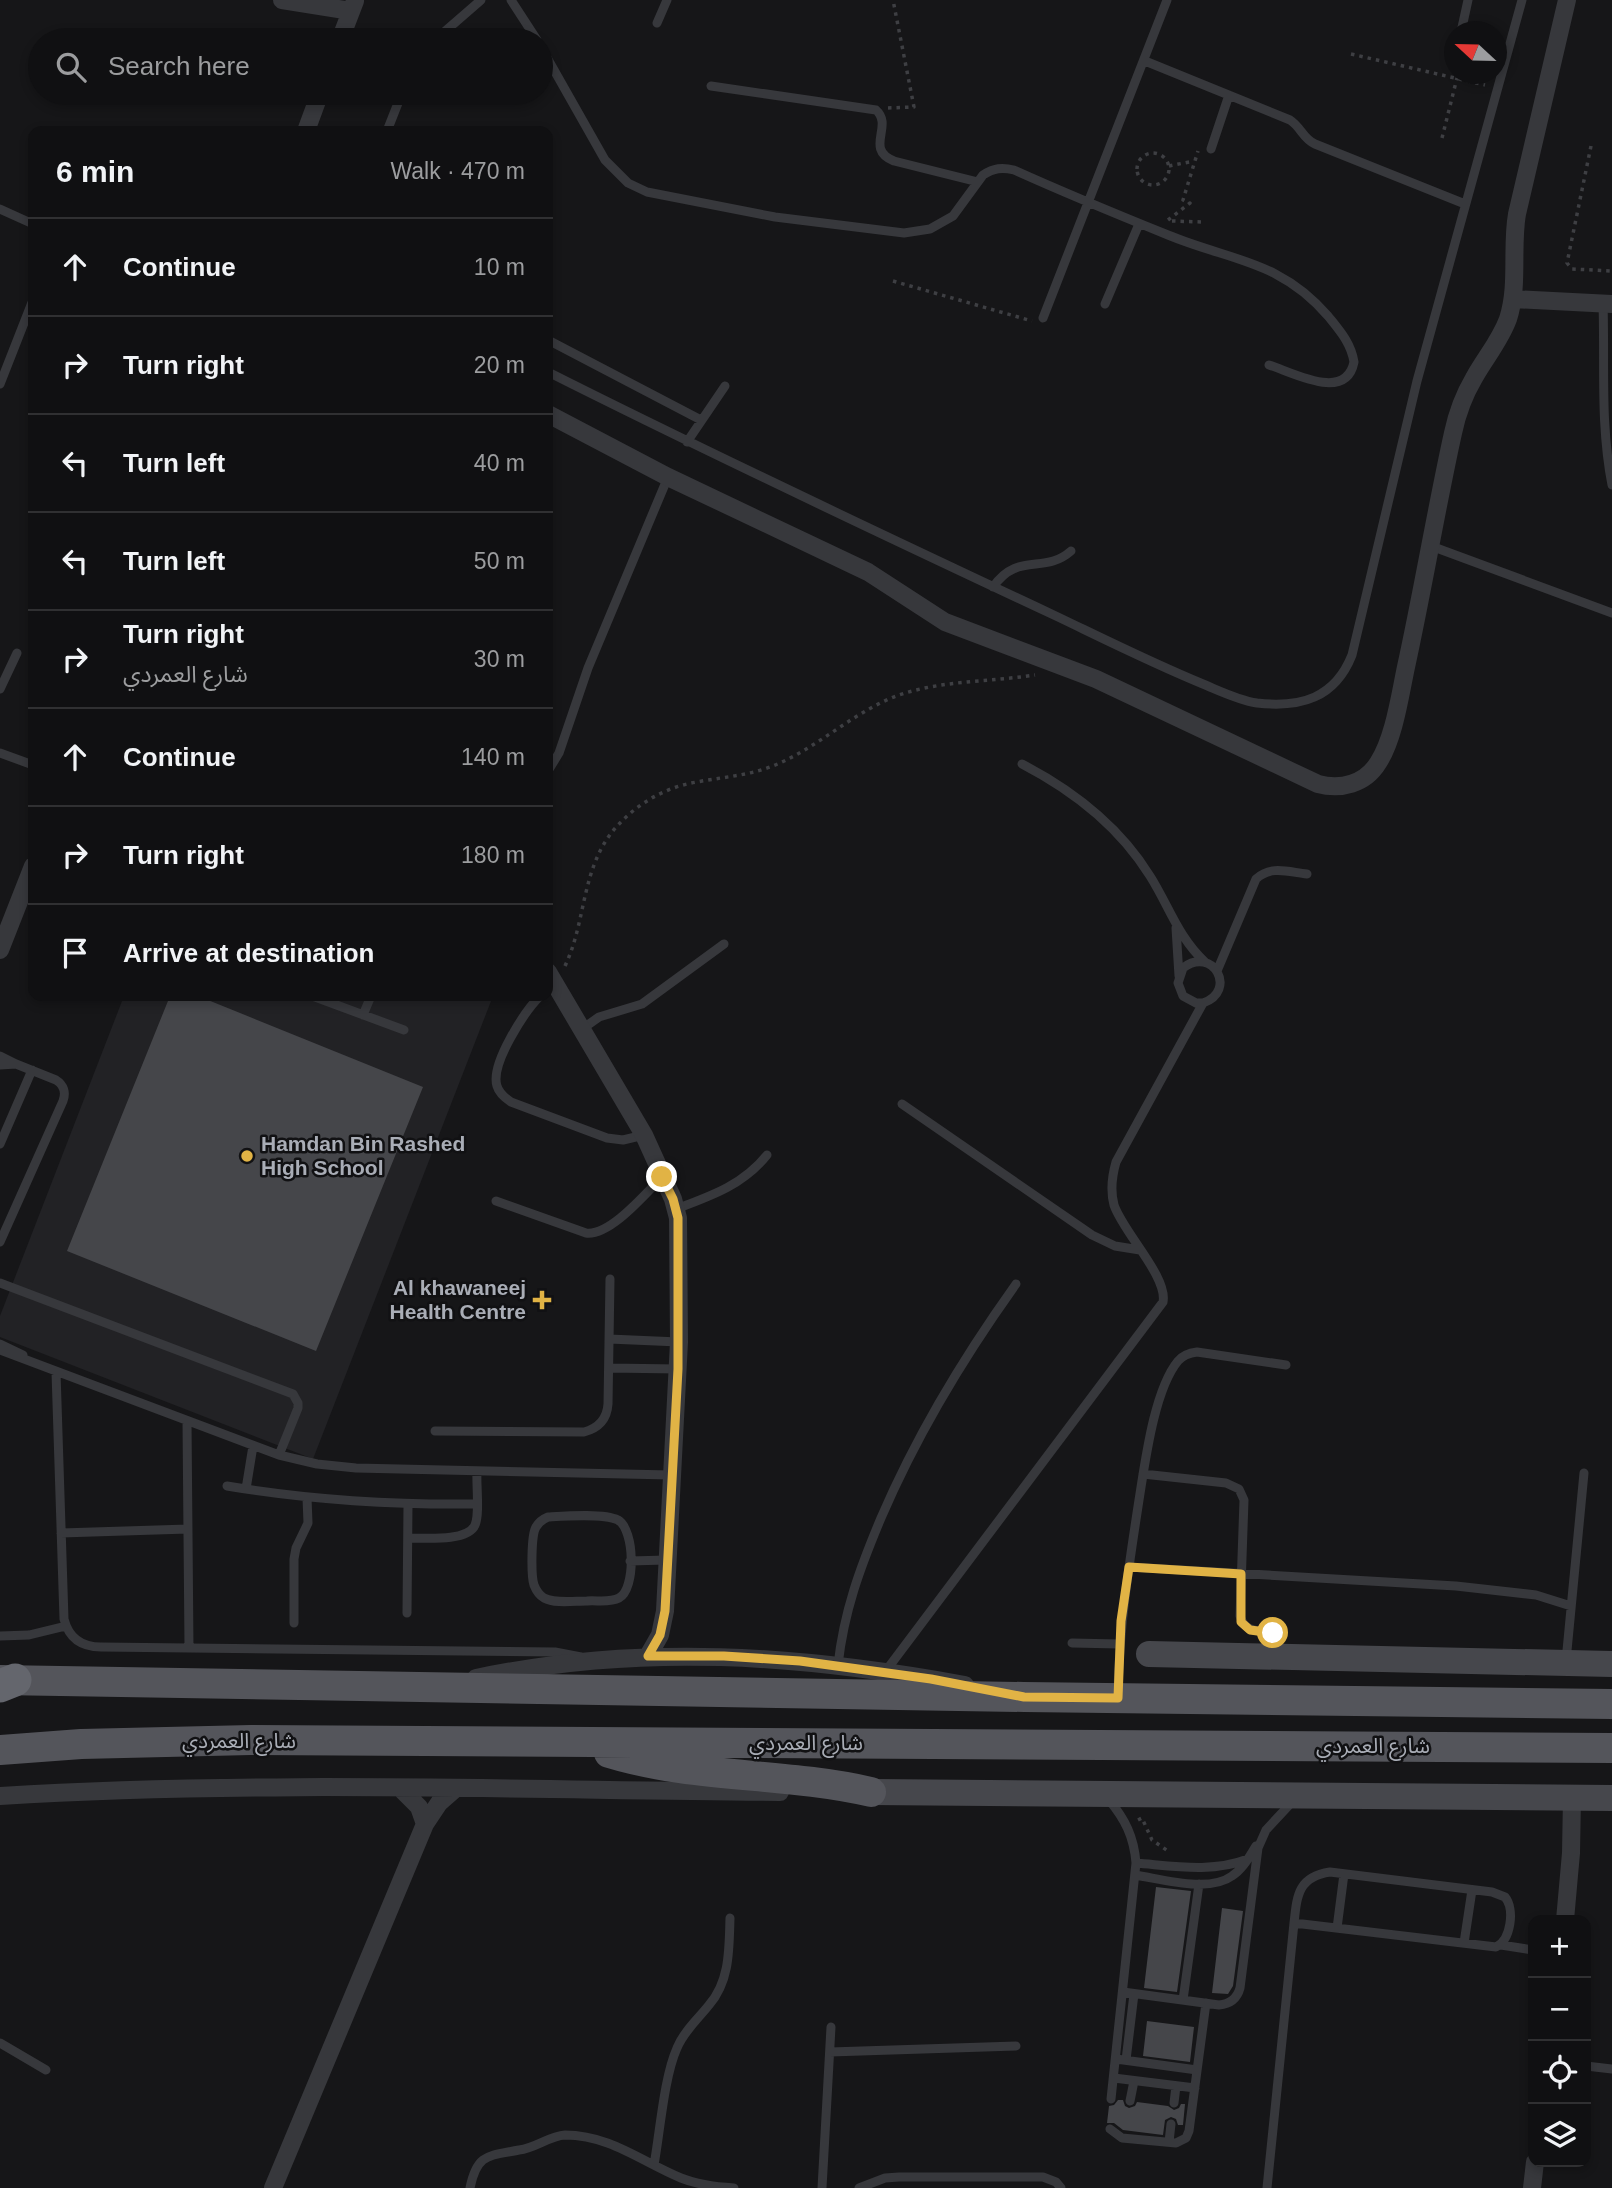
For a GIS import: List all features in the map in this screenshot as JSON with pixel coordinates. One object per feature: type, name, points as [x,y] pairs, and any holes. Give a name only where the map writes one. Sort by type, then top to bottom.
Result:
[{"type":"main road","name":"شارع العمردي","points":[[5,1682],[1612,1704]]},
{"type":"main road","points":[[1522,1703],[1561,1693],[1612,1687]]},
{"type":"main road","name":"شارع العمردي","points":[[0,1750],[162,1741],[1612,1748]]},
{"type":"main road","points":[[580,1742],[602,1751],[649,1763],[824,1783],[871,1792]]},
{"type":"street","points":[[282,0],[353,5],[344,28]]},
{"type":"street","points":[[553,417],[668,477],[868,572],[945,622],[1068,667],[1318,784],[1328,787],[1350,785],[1369,774],[1376,766],[1387,741],[1402,687],[1458,414],[1473,379],[1502,333],[1513,299],[1517,214],[1567,0]]},
{"type":"street","points":[[308,126],[316,105]]},
{"type":"street","points":[[1513,299],[1607,304]]},
{"type":"street","points":[[0,950],[28,879]]},
{"type":"street","points":[[553,985],[644,1135],[676,1209],[678,1369],[663,1623],[660,1635],[648,1656]]},
{"type":"street","points":[[1149,1654],[1612,1664]]},
{"type":"street","points":[[437,1688],[512,1670],[589,1660],[648,1656],[750,1657],[838,1665],[1024,1697]]},
{"type":"street","points":[[0,1796],[189,1788],[401,1788],[1612,1798]]},
{"type":"street","points":[[401,1788],[414,1800],[425,1824]]},
{"type":"street","points":[[273,2188],[425,1824],[439,1803],[455,1789]]},
{"type":"street","points":[[1565,1915],[1571,1853],[1572,1797]]},
{"type":"street","points":[[1532,2188],[1534,2167]]},
{"type":"lane","points":[[449,28],[481,0]]},
{"type":"lane","points":[[511,0],[529,28]]},
{"type":"lane","points":[[657,23],[667,0]]},
{"type":"lane","points":[[1043,318],[1167,0]]},
{"type":"lane","points":[[1463,21],[1468,0]]},
{"type":"lane","points":[[553,375],[687,442],[1185,677],[1254,702],[1286,704],[1314,698],[1342,677],[1352,655],[1417,381],[1522,0]]},
{"type":"lane","points":[[1145,61],[1293,122],[1315,145],[1465,204]]},
{"type":"lane","points":[[553,68],[612,169],[628,183],[647,192],[775,217],[904,233],[930,229],[953,216],[978,182],[990,171],[1006,168],[1139,224],[1259,265],[1312,298],[1350,346],[1354,362],[1349,376],[1343,381],[1329,384],[1269,365]]},
{"type":"lane","points":[[711,86],[876,110],[883,120],[880,148],[885,156],[894,161],[978,182]]},
{"type":"lane","points":[[1211,149],[1229,95]]},
{"type":"lane","points":[[389,126],[397,105]]},
{"type":"lane","points":[[0,209],[28,222]]},
{"type":"lane","points":[[1105,304],[1139,224]]},
{"type":"lane","points":[[1607,304],[1602,394],[1605,443],[1612,485]]},
{"type":"lane","points":[[0,384],[28,313]]},
{"type":"lane","points":[[553,343],[701,420]]},
{"type":"lane","points":[[687,442],[725,386]]},
{"type":"lane","points":[[553,763],[559,753],[588,668],[668,477]]},
{"type":"lane","points":[[1431,546],[1612,613]]},
{"type":"lane","points":[[993,587],[1011,569],[1019,565],[1052,562],[1071,551]]},
{"type":"lane","points":[[0,689],[17,653]]},
{"type":"lane","points":[[0,753],[28,763]]},
{"type":"lane","points":[[1022,764],[1072,793],[1115,830],[1150,875],[1175,926],[1194,952],[1217,971]]},
{"type":"lane","points":[[1175,926],[1178,983],[1183,996],[1189,1001],[1209,1001],[1219,991],[1217,971],[1256,879],[1274,869],[1307,874]]},
{"type":"lane","points":[[582,1029],[599,1017],[642,1004],[724,944]]},
{"type":"lane","points":[[1179,976],[1189,963],[1206,962]]},
{"type":"lane","points":[[326,1001],[404,1030]]},
{"type":"lane","points":[[363,1015],[369,1001]]},
{"type":"lane","points":[[536,1001],[521,1022],[501,1059],[496,1077],[499,1092],[511,1102],[607,1138],[623,1140],[644,1135]]},
{"type":"lane","points":[[885,1672],[1160,1307],[1164,1296],[1162,1285],[1119,1216],[1114,1203],[1112,1175],[1116,1161],[1203,1003]]},
{"type":"lane","points":[[0,1056],[61,1083],[64,1097],[0,1242]]},
{"type":"lane","points":[[0,1065],[16,1064]]},
{"type":"lane","points":[[0,1144],[32,1070]]},
{"type":"lane","points":[[902,1104],[1092,1235],[1115,1246],[1140,1250]]},
{"type":"lane","points":[[676,1209],[737,1184],[758,1167],[767,1155]]},
{"type":"lane","points":[[496,1201],[586,1233],[598,1233],[662,1177]]},
{"type":"lane","points":[[435,1431],[584,1432],[599,1426],[608,1412],[610,1279]]},
{"type":"lane","points":[[0,1283],[293,1394],[299,1408],[279,1455]]},
{"type":"lane","points":[[838,1665],[842,1629],[858,1573],[901,1472],[939,1399],[1016,1284]]},
{"type":"lane","points":[[609,1339],[678,1342]]},
{"type":"lane","points":[[0,1343],[20,1353],[32,1363]]},
{"type":"lane","points":[[0,1350],[253,1446],[279,1455],[337,1467],[671,1475]]},
{"type":"lane","points":[[1118,1698],[1119,1644],[1147,1447],[1160,1400],[1175,1365],[1184,1355],[1197,1352],[1286,1366]]},
{"type":"lane","points":[[609,1368],[678,1369]]},
{"type":"lane","points":[[56,1372],[66,1626],[74,1639],[86,1646],[555,1652],[589,1660]]},
{"type":"lane","points":[[187,1421],[188,1648]]},
{"type":"lane","points":[[246,1489],[253,1446]]},
{"type":"lane","points":[[408,1538],[468,1534],[475,1526],[477,1471]]},
{"type":"lane","points":[[1566,1663],[1584,1473]]},
{"type":"lane","points":[[1143,1474],[1226,1483],[1239,1489],[1244,1500],[1241,1622],[1250,1630],[1276,1635],[1281,1656]]},
{"type":"lane","points":[[227,1486],[307,1498],[408,1505],[476,1504]]},
{"type":"lane","points":[[294,1622],[294,1559],[308,1523],[307,1498]]},
{"type":"lane","points":[[407,1613],[408,1505]]},
{"type":"lane","points":[[548,1517],[615,1519],[628,1533],[630,1561],[629,1588],[620,1598],[550,1600],[539,1594],[533,1582],[534,1532],[539,1523],[548,1517]]},
{"type":"lane","points":[[61,1533],[188,1529]]},
{"type":"lane","points":[[630,1561],[666,1560]]},
{"type":"lane","points":[[1129,1567],[1482,1589],[1536,1595],[1572,1606]]},
{"type":"lane","points":[[0,1636],[29,1635],[66,1626]]},
{"type":"lane","points":[[1072,1643],[1119,1644]]},
{"type":"lane","points":[[1103,1793],[1127,1824],[1132,1836],[1136,1863],[1123,1992],[1121,2059]]},
{"type":"lane","points":[[1135,1875],[1199,1884],[1216,1884],[1231,1877],[1248,1859],[1271,1822],[1299,1795]]},
{"type":"lane","points":[[1123,1992],[1225,2005],[1231,2003],[1238,1994],[1256,1858],[1261,1839]]},
{"type":"lane","points":[[1136,1863],[1209,1868],[1248,1859]]},
{"type":"lane","points":[[1267,2188],[1294,1923],[1299,1892],[1306,1881],[1317,1874],[1330,1872],[1499,1894],[1509,1902],[1510,1908],[1507,1936],[1501,1945]]},
{"type":"lane","points":[[1337,1928],[1344,1874]]},
{"type":"lane","points":[[1182,2000],[1199,1884]]},
{"type":"lane","points":[[1464,1943],[1472,1890]]},
{"type":"lane","points":[[654,2165],[670,2069],[676,2049],[686,2031],[720,1989],[729,1958],[730,1918]]},
{"type":"lane","points":[[1294,1923],[1528,1949]]},
{"type":"lane","points":[[1111,2099],[1134,1994]]},
{"type":"lane","points":[[1110,2129],[1118,2137],[1130,2135],[1169,2142],[1180,2142],[1188,2135],[1206,2003]]},
{"type":"lane","points":[[822,2188],[831,2027]]},
{"type":"lane","points":[[0,2043],[46,2070]]},
{"type":"lane","points":[[830,2052],[1016,2046]]},
{"type":"lane","points":[[1121,2059],[1197,2070]]},
{"type":"lane","points":[[1591,2067],[1612,2069]]},
{"type":"lane","points":[[1114,2078],[1195,2088]]},
{"type":"lane","points":[[1130,2101],[1134,2081]]},
{"type":"lane","points":[[1174,2103],[1176,2086]]},
{"type":"lane","points":[[1169,2142],[1171,2124]]},
{"type":"lane","points":[[470,2188],[475,2168],[489,2155],[533,2147],[560,2136],[606,2141],[683,2178],[734,2188]]},
{"type":"lane","points":[[859,2188],[870,2182],[899,2177],[1043,2177],[1056,2182],[1062,2188]]},
{"type":"path","points":[[876,110],[914,107],[893,0]]},
{"type":"path","points":[[1351,54],[1444,75]]},
{"type":"path","points":[[1442,138],[1456,84]]},
{"type":"path","points":[[1481,84],[1497,88]]},
{"type":"path","points":[[1155,230],[1190,203],[1183,200],[1199,145],[1211,149]]},
{"type":"path","points":[[1591,146],[1567,263],[1572,269],[1612,271]]},
{"type":"path","points":[[1150,153],[1162,155],[1169,166],[1166,178],[1156,185],[1144,182],[1137,172],[1139,160],[1150,153]]},
{"type":"path","points":[[1169,166],[1195,161]]},
{"type":"path","points":[[1166,221],[1203,222]]},
{"type":"path","points":[[893,281],[1041,323],[1043,318]]},
{"type":"path","points":[[553,978],[563,970],[577,937],[594,861],[613,831],[643,804],[676,787],[771,767],[806,749],[849,720],[899,695],[962,682],[1039,675],[1068,667]]},
{"type":"path","points":[[1127,1824],[1142,1818],[1152,1840],[1172,1853]]},
{"type":"shaded area","name":"Hamdan Bin Rashed High School","points":[[122,1001],[491,1001],[313,1459],[0,1337],[0,1316]]},
{"type":"building","points":[[168,1001],[210,1001],[423,1087],[316,1351],[67,1251]]},
{"type":"building","points":[[1156,1887],[1191,1891],[1177,1992],[1144,1988]]},
{"type":"building","points":[[1222,1908],[1243,1911],[1233,1986],[1228,1994],[1212,1993]]},
{"type":"building","points":[[1147,2021],[1194,2027],[1190,2062],[1143,2056]]},
{"type":"building","points":[[1123,2100],[1129,2108],[1137,2102],[1168,2106],[1174,2110],[1185,2104],[1183,2125],[1178,2125],[1176,2119],[1171,2117],[1165,2120],[1163,2135],[1123,2130],[1114,2123],[1107,2123],[1109,2106]]},
{"type":"place","name":"Hamdan Bin Rashed High School","points":[[247,1156]]},
{"type":"place","name":"Al khawaneej Health Centre","points":[[542,1300]]},
{"type":"route","points":[[662,1177],[673,1199],[678,1218],[678,1369],[665,1611],[660,1635],[648,1656],[763,1657],[931,1679],[1024,1697],[1118,1698],[1121,1621],[1129,1567],[1241,1574],[1241,1622],[1250,1630],[1273,1633]]}]
